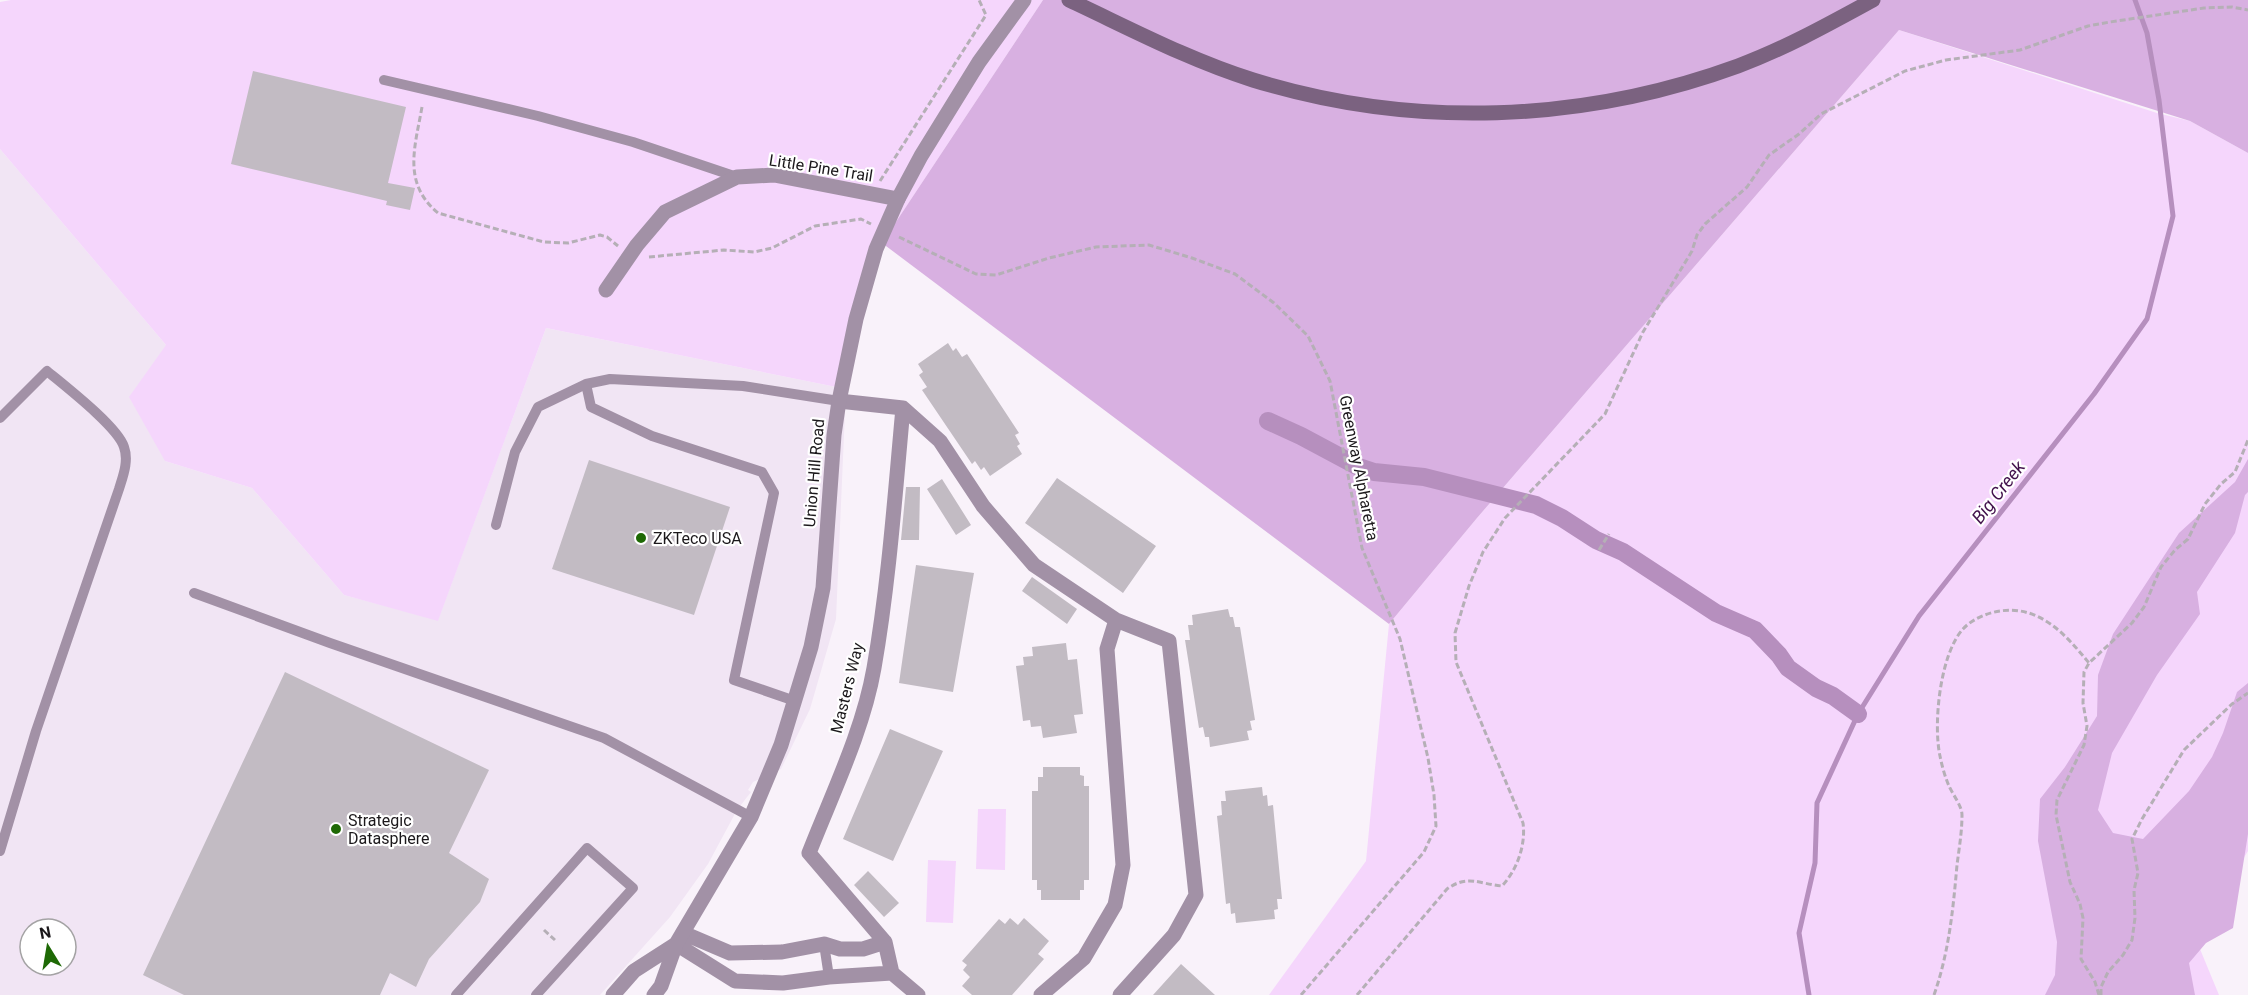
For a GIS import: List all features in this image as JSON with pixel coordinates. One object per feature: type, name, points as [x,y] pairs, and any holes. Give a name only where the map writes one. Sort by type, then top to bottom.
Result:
[{"type":"main road","points":[[1069,0],[1197,59],[1250,79],[1299,93],[1360,106],[1436,113],[1562,109],[1680,85],[1739,65],[1801,39],[1873,0]]},
{"type":"street","name":"Union Hill Road","points":[[654,995],[661,986],[680,938],[697,906],[751,817],[781,745],[811,647],[823,588],[834,435],[839,400],[864,286],[876,249],[898,199],[953,103],[1024,0]]},
{"type":"street","name":"Little Pine Trail","points":[[606,290],[665,212],[737,177],[774,175],[898,199]]},
{"type":"street","points":[[839,400],[903,408],[940,441],[983,506],[1034,565],[1116,620],[1168,641],[1196,894],[1174,935],[1120,995]]},
{"type":"street","name":"Masters Way","points":[[892,973],[885,942],[809,853],[854,738],[874,669],[903,408]]},
{"type":"street","points":[[1041,995],[1084,958],[1115,905],[1123,865],[1107,649],[1116,620]]},
{"type":"street","name":"Union Hill Road","points":[[613,995],[634,971],[680,938]]},
{"type":"street","points":[[680,938],[730,953],[782,952],[824,944],[840,949],[863,949],[885,942]]},
{"type":"street","points":[[680,938],[735,981],[783,983],[892,973],[918,995]]},
{"type":"street","points":[[730,953],[735,981]]},
{"type":"lane","points":[[384,80],[538,116],[633,142],[737,177]]},
{"type":"lane","points":[[0,418],[47,371],[119,438],[124,447],[126,460],[119,489],[36,731],[0,851]]},
{"type":"lane","points":[[496,525],[515,452],[538,407],[586,384],[610,379],[743,386],[839,400]]},
{"type":"lane","points":[[586,384],[591,407],[652,436],[762,472],[774,493],[734,680],[795,700]]},
{"type":"lane","points":[[194,593],[340,647],[604,738],[751,817]]},
{"type":"lane","points":[[456,995],[587,848],[633,888],[536,995]]},
{"type":"lane","points":[[824,944],[829,977]]},
{"type":"path","points":[[422,107],[413,160],[413,176],[427,204],[438,213],[544,242],[568,243],[600,235],[642,257],[724,250],[754,252],[772,248],[815,226],[861,219],[864,204],[986,15],[980,0]]},
{"type":"path","points":[[1357,995],[1447,889],[1457,882],[1469,879],[1502,886],[1509,878],[1519,857],[1525,836],[1523,823],[1456,662],[1455,633],[1469,586],[1483,552],[1505,518],[1605,414],[1643,332],[1692,251],[1697,235],[1705,224],[1747,187],[1769,155],[1799,134],[1821,114],[1905,71],[1946,60],[2020,50],[2088,26],[2110,22],[2204,8],[2232,7],[2248,10]]},
{"type":"path","name":"Greenway Alpharetta","points":[[904,239],[976,274],[996,275],[1049,258],[1096,247],[1149,245],[1235,274],[1274,303],[1308,336],[1330,381],[1362,548],[1400,639],[1428,758],[1436,826],[1425,852],[1301,995]]},
{"type":"path","points":[[2100,995],[2081,959],[2083,918],[2080,904],[2070,882],[2056,815],[2057,800],[2084,745],[2087,726],[2083,703],[2084,672],[2089,663],[2132,623],[2144,607],[2161,567],[2188,539],[2205,504],[2221,484],[2235,472],[2248,440]]},
{"type":"path","points":[[1599,550],[1609,534]]},
{"type":"path","points":[[1934,995],[1948,949],[1962,813],[1949,785],[1940,755],[1937,726],[1940,691],[1950,655],[1963,629],[1976,619],[1996,611],[2022,611],[2042,618],[2070,639],[2089,663]]},
{"type":"path","points":[[2100,995],[2108,972],[2132,940],[2135,918],[2134,890],[2138,873],[2132,839],[2184,750],[2232,704],[2248,693]]},
{"type":"path","points":[[544,930],[555,940]]},
{"type":"shaded area","points":[[11,0],[1043,0],[882,243],[846,389],[546,328],[438,621],[344,595],[252,488],[165,461],[129,397],[166,345],[0,149],[0,2]]},
{"type":"shaded area","points":[[1043,0],[2248,0],[2248,153],[2190,121],[1899,30],[1477,518],[1389,624],[882,243]]},
{"type":"shaded area","points":[[1899,30],[2157,113],[2190,121],[2248,153],[2248,851],[2195,937],[2219,995],[1269,995],[1366,861],[1389,624],[1477,518]]},
{"type":"shaded area","points":[[0,149],[166,345],[165,461],[252,488],[344,595],[438,620],[546,328],[846,389],[836,619],[810,709],[781,769],[753,782],[748,790],[751,792],[737,810],[708,864],[670,917],[600,995],[0,995]]},
{"type":"shaded area","points":[[2248,459],[2248,492],[2245,495],[2235,533],[2197,592],[2200,614],[2157,675],[2112,753],[2098,810],[2113,833],[2143,839],[2189,791],[2212,757],[2237,692],[2248,683],[2248,834],[2233,928],[2206,943],[2189,963],[2195,995],[2045,995],[2055,975],[2057,942],[2038,841],[2040,799],[2065,767],[2097,716],[2098,675],[2113,634],[2179,533],[2235,482]]},
{"type":"shaded area","points":[[978,809],[1006,809],[1005,870],[976,869]]},
{"type":"shaded area","points":[[928,860],[956,861],[953,923],[926,922]]},
{"type":"building","points":[[253,71],[406,107],[388,183],[415,188],[410,210],[386,205],[387,201],[231,164]]},
{"type":"building","points":[[948,343],[953,351],[956,348],[962,357],[967,354],[1019,433],[1015,435],[1020,444],[1017,446],[1022,454],[990,476],[984,467],[981,470],[975,461],[972,464],[922,390],[927,387],[919,375],[923,372],[918,364]]},
{"type":"building","name":"ZKTeco USA","points":[[589,460],[730,507],[694,615],[552,569]]},
{"type":"building","points":[[1057,478],[1156,546],[1123,593],[1025,523]]},
{"type":"building","points":[[942,479],[971,525],[956,535],[927,489]]},
{"type":"building","points":[[906,487],[920,487],[919,540],[901,540]]},
{"type":"building","points":[[916,565],[974,573],[953,692],[899,683]]},
{"type":"building","points":[[1032,577],[1077,609],[1067,624],[1022,591]]},
{"type":"building","points":[[1228,609],[1235,627],[1240,627],[1255,720],[1250,721],[1252,730],[1247,731],[1249,740],[1210,747],[1209,737],[1205,737],[1203,727],[1199,728],[1185,640],[1190,640],[1188,625],[1193,625],[1192,615]]},
{"type":"building","points":[[1066,643],[1068,660],[1077,659],[1083,714],[1074,715],[1077,733],[1043,738],[1041,726],[1031,727],[1030,720],[1023,721],[1016,666],[1024,665],[1023,657],[1033,656],[1032,647]]},
{"type":"building","name":"Strategic Datasphere","points":[[285,672],[489,770],[449,853],[489,879],[480,902],[429,959],[416,987],[390,973],[380,995],[184,995],[143,975]]},
{"type":"building","points":[[890,729],[943,751],[893,861],[843,839]]},
{"type":"building","points":[[1043,767],[1080,767],[1080,775],[1084,776],[1084,786],[1089,786],[1089,880],[1084,880],[1084,890],[1080,890],[1080,900],[1041,900],[1041,890],[1037,890],[1037,880],[1032,880],[1032,791],[1038,791],[1038,777],[1043,777]]},
{"type":"building","points":[[1262,787],[1263,796],[1267,795],[1268,806],[1273,805],[1282,899],[1277,899],[1278,909],[1274,910],[1275,919],[1236,923],[1235,913],[1231,914],[1230,903],[1226,904],[1217,816],[1222,815],[1221,801],[1226,801],[1225,791]]},
{"type":"building","points":[[868,871],[899,903],[884,917],[854,885]]},
{"type":"building","points":[[1010,918],[1018,925],[1024,918],[1049,941],[1038,954],[1044,959],[1012,995],[972,995],[962,986],[970,977],[963,970],[967,965],[962,961],[999,919],[1005,924]]},
{"type":"building","points":[[1181,964],[1215,995],[1153,995]]},
{"type":"waterway","name":"Big Creek","points":[[1809,995],[1799,933],[1815,863],[1817,803],[1858,714],[1919,616],[2094,394],[2147,319],[2173,216],[2159,100],[2147,33],[2135,0]]},
{"type":"waterway","points":[[1268,421],[1359,467],[1374,472],[1424,477],[1536,505],[1562,518],[1596,540],[1623,552],[1716,613],[1755,630],[1788,668],[1858,714]]},
{"type":"place","name":"ZKTeco USA","points":[[641,538]]},
{"type":"place","name":"Strategic Datasphere","points":[[336,829]]}]
